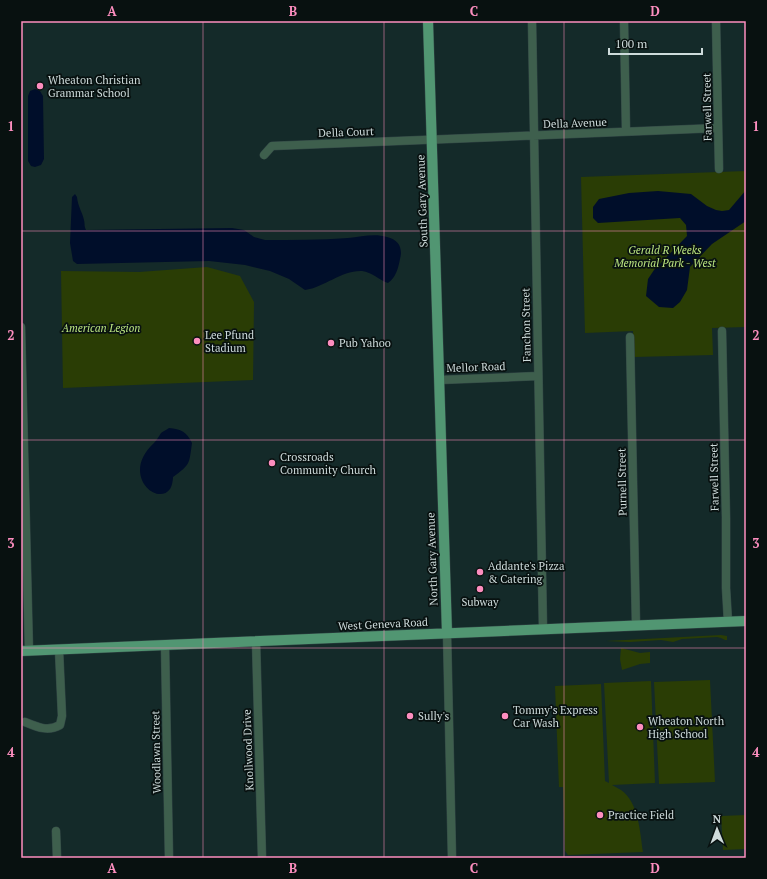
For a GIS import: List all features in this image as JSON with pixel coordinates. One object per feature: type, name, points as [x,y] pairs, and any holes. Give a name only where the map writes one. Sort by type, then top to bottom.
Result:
[{"type":"main road","name":"South Gary Avenue","points":[[428,21],[438,380]]},
{"type":"main road","name":"North Gary Avenue","points":[[438,380],[447,633]]},
{"type":"main road","name":"West Geneva Road","points":[[25,651],[746,621]]},
{"type":"street","name":"Fanchon Street","points":[[532,21],[543,629]]},
{"type":"street","points":[[624,21],[626,132]]},
{"type":"street","name":"Farwell Street","points":[[716,21],[719,169]]},
{"type":"street","name":"Della Avenue","points":[[432,140],[718,128]]},
{"type":"street","name":"Della Court","points":[[264,155],[272,146],[432,140]]},
{"type":"street","points":[[21,327],[25,651]]},
{"type":"street","name":"Farwell Street","points":[[722,331],[726,510],[726,588],[728,622]]},
{"type":"street","name":"Purnell Street","points":[[630,337],[636,626]]},
{"type":"street","name":"Mellor Road","points":[[438,380],[538,376]]},
{"type":"street","name":"North Gary Avenue","points":[[447,633],[452,858]]},
{"type":"street","name":"Knollwood Drive","points":[[256,641],[262,858]]},
{"type":"street","name":"Woodlawn Street","points":[[165,645],[169,858]]},
{"type":"street","points":[[25,722],[39,728],[53,729],[60,725],[62,716],[59,650]]},
{"type":"street","points":[[56,831],[57,858]]},
{"type":"green space","name":"Gerald R Weeks Memorial Park - West","points":[[746,171],[746,327],[712,328],[713,355],[634,357],[633,331],[585,333],[581,177]]},
{"type":"green space","name":"American Legion","points":[[207,267],[240,276],[254,302],[253,380],[63,388],[61,271],[139,272]]},
{"type":"green space","points":[[721,635],[727,636],[727,640],[717,637],[682,639],[673,642],[661,640],[630,642],[606,641]]},
{"type":"green space","points":[[621,648],[640,653],[650,652],[650,663],[640,664],[622,670],[620,659]]},
{"type":"green space","points":[[710,680],[715,782],[659,784],[654,682]]},
{"type":"green space","points":[[651,681],[655,783],[612,785],[621,790],[632,802],[638,818],[643,852],[568,855],[565,851],[563,787],[559,787],[555,686],[601,684],[605,781],[609,783],[604,683]]},
{"type":"green space","points":[[746,815],[746,849],[723,850],[721,816]]},
{"type":"water","points":[[35,89],[40,91],[43,96],[44,159],[41,165],[35,167],[31,166],[28,161],[28,96],[30,91]]},
{"type":"water","points":[[746,190],[746,221],[712,244],[690,267],[687,290],[680,302],[673,308],[659,307],[646,296],[648,279],[654,270],[687,236],[686,225],[680,218],[598,223],[593,218],[593,207],[599,199],[629,193],[658,191],[691,194],[707,206],[722,211],[729,210]]},
{"type":"water","points":[[75,194],[86,230],[232,228],[244,230],[254,237],[265,240],[327,239],[377,235],[395,240],[399,245],[401,255],[396,272],[388,283],[372,274],[362,271],[355,271],[340,276],[320,286],[305,290],[289,279],[270,271],[245,265],[209,261],[77,264],[73,261],[70,243],[72,197]]},
{"type":"water","points":[[169,428],[180,430],[188,436],[192,443],[190,455],[186,466],[173,477],[170,489],[164,493],[157,494],[150,491],[144,484],[140,466],[144,455],[161,433]]},
{"type":"place","name":"Wheaton Christian Grammar School","points":[[40,86]]},
{"type":"place","name":"Lee Pfund Stadium","points":[[197,341]]},
{"type":"place","name":"Pub Yahoo","points":[[331,343]]},
{"type":"place","name":"Crossroads Community Church","points":[[272,463]]},
{"type":"place","name":"Addante's Pizza & Catering","points":[[480,572]]},
{"type":"place","name":"Subway","points":[[480,589]]},
{"type":"place","name":"Sully's","points":[[410,716]]},
{"type":"place","name":"Tommy’s Express Car Wash","points":[[505,716]]},
{"type":"place","name":"Wheaton North High School","points":[[640,727]]},
{"type":"place","name":"Practice Field","points":[[600,815]]}]
